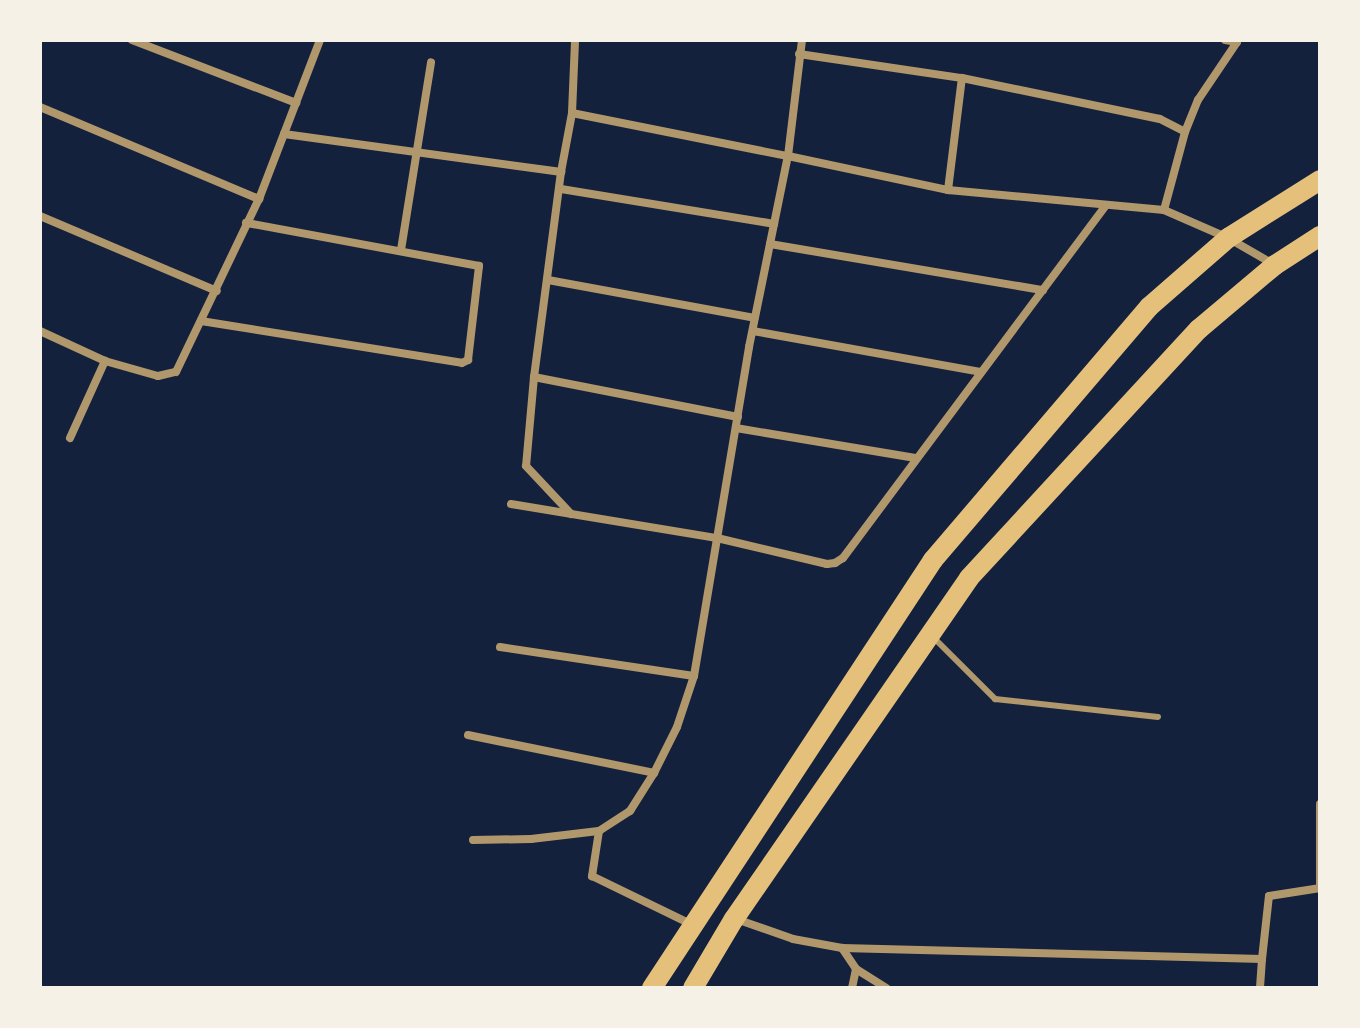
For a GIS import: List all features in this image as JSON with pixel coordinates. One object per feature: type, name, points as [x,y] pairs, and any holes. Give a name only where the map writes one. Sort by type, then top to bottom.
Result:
[{"type":"main road","points":[[652,988],[933,560],[1149,307],[1228,238],[1320,180]]},
{"type":"main road","points":[[693,988],[734,919],[969,578],[1199,329],[1275,265],[1317,240]]},
{"type":"street","points":[[132,40],[296,103]]},
{"type":"street","points":[[40,331],[105,361],[169,376],[176,372],[259,199],[320,40]]},
{"type":"street","points":[[571,514],[526,466],[534,377],[561,172],[572,113],[575,40]]},
{"type":"street","points":[[473,840],[531,839],[599,831],[630,811],[677,727],[694,676],[755,318],[788,156],[802,40]]},
{"type":"street","points":[[1164,210],[1185,132],[1198,100],[1237,41],[1225,40]]},
{"type":"street","points":[[799,54],[962,78],[1160,119],[1185,132]]},
{"type":"street","points":[[401,250],[431,62]]},
{"type":"street","points":[[948,190],[962,78]]},
{"type":"street","points":[[40,107],[259,199]]},
{"type":"street","points":[[572,113],[948,190],[1105,207],[1164,210],[1228,238],[1275,265]]},
{"type":"street","points":[[284,134],[561,172]]},
{"type":"street","points":[[561,189],[774,224]]},
{"type":"street","points":[[511,504],[717,538],[835,563],[843,558],[1105,207]]},
{"type":"street","points":[[40,216],[217,291]]},
{"type":"street","points":[[201,321],[466,363],[481,268],[475,264],[246,223]]},
{"type":"street","points":[[770,244],[1043,290]]},
{"type":"street","points":[[548,280],[755,318]]},
{"type":"street","points":[[753,331],[980,372]]},
{"type":"street","points":[[70,438],[105,361]]},
{"type":"street","points":[[534,377],[738,417]]},
{"type":"street","points":[[736,428],[916,458]]},
{"type":"street","points":[[500,647],[694,676]]},
{"type":"street","points":[[468,735],[654,773]]},
{"type":"street","points":[[1260,988],[1269,896],[1320,888],[1320,804]]},
{"type":"street","points":[[599,831],[592,876],[694,925]]},
{"type":"street","points":[[734,919],[793,939],[842,948],[1262,959]]},
{"type":"street","points":[[842,948],[856,969],[887,988]]},
{"type":"street","points":[[852,988],[856,969]]},
{"type":"lane","points":[[930,634],[995,699],[1158,717]]}]
